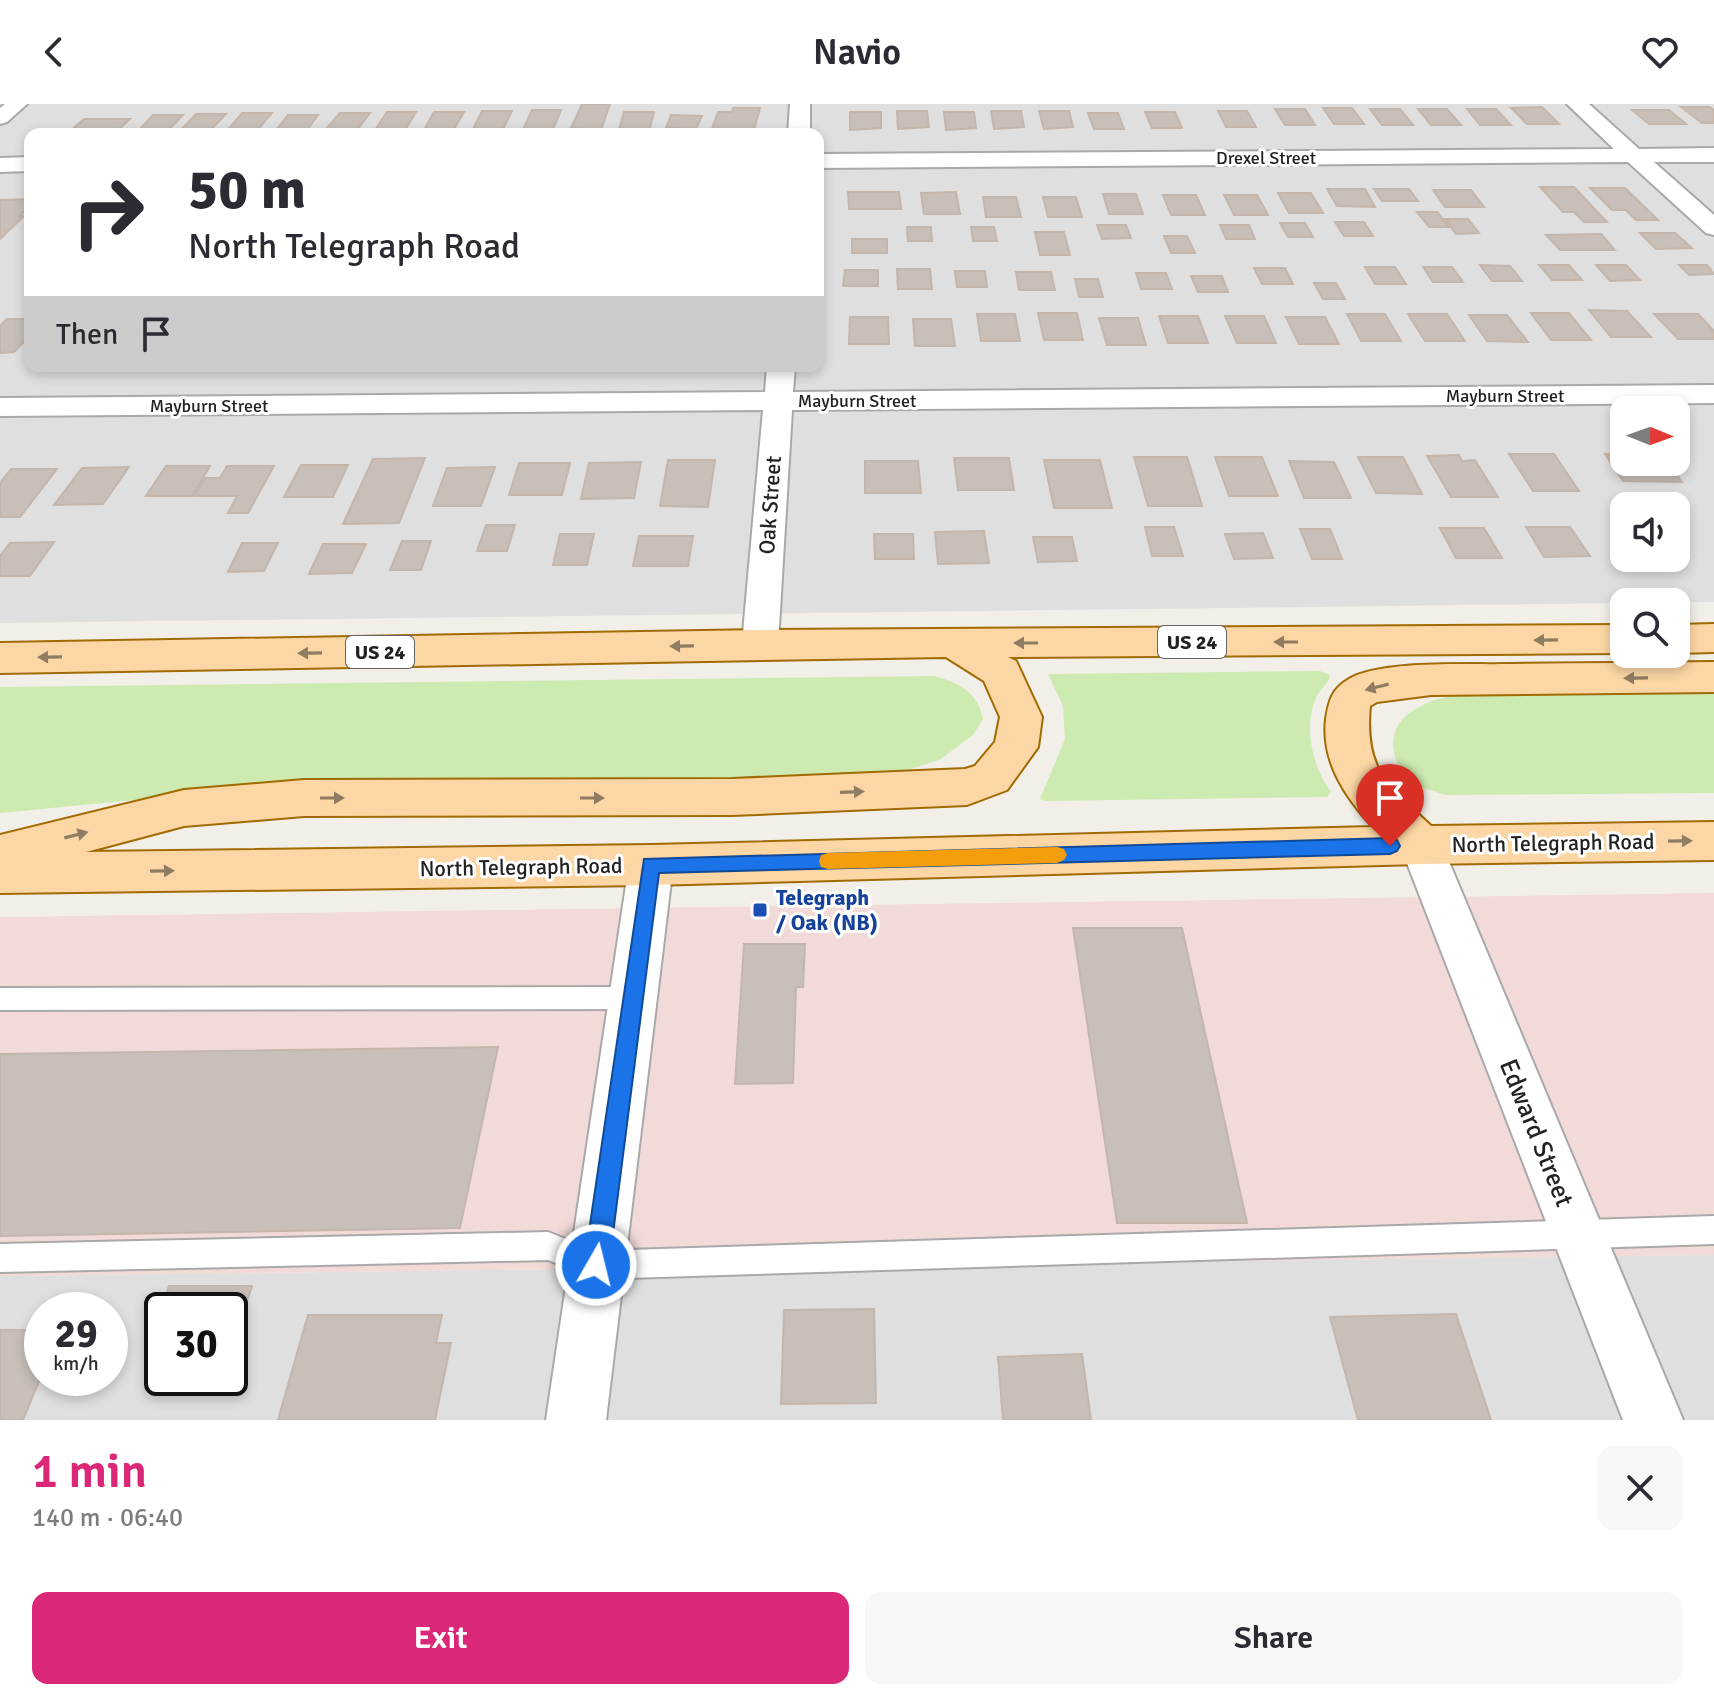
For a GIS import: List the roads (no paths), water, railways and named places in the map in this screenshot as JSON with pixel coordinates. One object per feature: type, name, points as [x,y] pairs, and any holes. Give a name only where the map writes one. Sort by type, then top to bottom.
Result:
[{"type":"main road","points":[[1690,639],[1714,638]]},
{"type":"main road","name":"US 24","points":[[0,658],[760,644],[1610,639]]},
{"type":"main road","points":[[0,855],[184,808],[304,798],[732,797],[967,787],[991,778],[1016,747],[1021,717],[1001,672],[954,643]]},
{"type":"main road","points":[[1421,845],[1361,785],[1347,754],[1345,724],[1350,699],[1367,688],[1431,680],[1714,677]]},
{"type":"main road","name":"North Telegraph Road","points":[[0,873],[651,865],[1421,845],[1714,841]]},
{"type":"street","points":[[0,118],[17,104]]},
{"type":"street","points":[[799,128],[800,104]]},
{"type":"street","points":[[1577,104],[1714,228]]},
{"type":"street","name":"Drexel Street","points":[[824,161],[1714,155]]},
{"type":"street","points":[[0,165],[24,164]]},
{"type":"street","name":"Oak Street","points":[[760,644],[781,372]]},
{"type":"street","name":"Mayburn Street","points":[[0,407],[1714,394]]},
{"type":"street","name":"Edward Street","points":[[1421,845],[1653,1420]]},
{"type":"street","points":[[576,1420],[651,865]]},
{"type":"lane","points":[[0,999],[633,998]]},
{"type":"lane","points":[[0,1258],[548,1246],[596,1265],[1714,1230]]},
{"type":"place","name":"Telegraph / Oak (NB)","points":[[760,910]]}]
